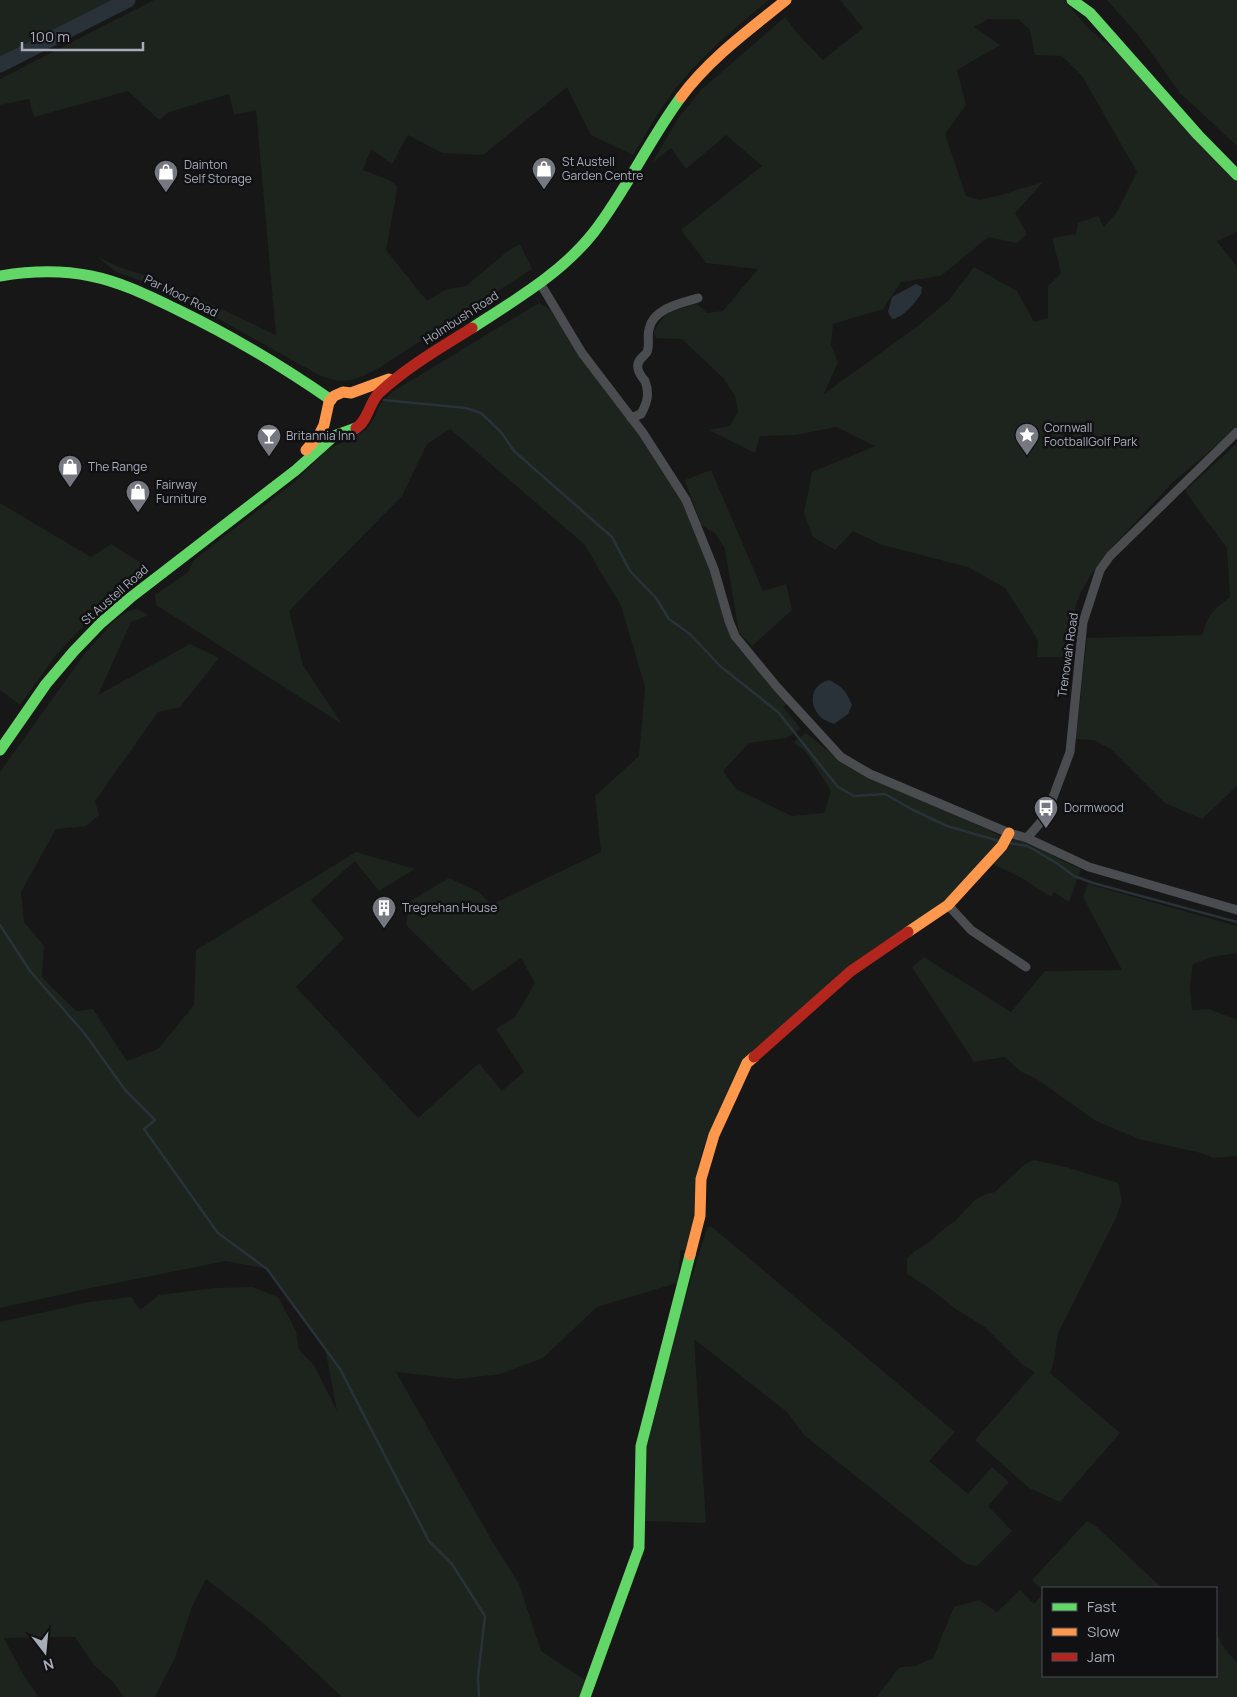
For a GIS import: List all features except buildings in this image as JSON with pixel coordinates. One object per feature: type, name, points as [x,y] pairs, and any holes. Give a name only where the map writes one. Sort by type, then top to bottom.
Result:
[{"type":"main road","name":"Holmbush Road","points":[[397,376],[540,283],[571,257],[594,232],[616,200],[663,122],[692,82],[733,43],[786,0]]},
{"type":"main road","points":[[1072,0],[1090,13],[1198,135],[1237,175]]},
{"type":"main road","points":[[1085,0],[1090,13]]},
{"type":"main road","name":"Par Moor Road","points":[[0,276],[42,272],[79,273],[134,289],[236,340],[293,373],[331,400]]},
{"type":"main road","points":[[273,487],[319,435],[324,425],[327,407],[334,396],[343,392],[352,392],[397,376]]},
{"type":"main road","points":[[273,487],[296,470],[334,436],[361,425],[373,400],[397,376]]},
{"type":"main road","points":[[352,392],[363,400],[366,412]]},
{"type":"main road","points":[[327,413],[330,422],[334,426],[341,431],[349,431]]},
{"type":"main road","name":"St Austell Road","points":[[0,750],[46,684],[74,650],[101,623],[130,598],[273,487]]},
{"type":"main road","points":[[585,1697],[639,1548],[641,1446],[700,1216],[701,1179],[714,1135],[747,1063],[850,971],[948,905],[1006,839]]},
{"type":"street","points":[[540,283],[582,353],[631,418],[686,500],[714,569],[735,636],[789,701],[841,757],[870,774],[1006,839],[1027,838],[1089,867],[1237,910]]},
{"type":"street","points":[[631,418],[641,414],[648,397],[638,364],[646,353],[651,324],[656,316],[664,310],[698,298]]},
{"type":"street","name":"Trenowah Road","points":[[1027,838],[1046,816],[1070,752],[1083,622],[1100,570],[1110,556],[1237,432]]},
{"type":"street","points":[[948,905],[971,930],[1026,967]]},
{"type":"shaded area","points":[[0,0],[112,0],[0,57]]},
{"type":"shaded area","points":[[154,0],[769,0],[728,34],[689,72],[663,106],[633,155],[591,135],[567,87],[483,155],[442,153],[408,135],[392,164],[371,149],[363,170],[389,180],[397,186],[386,250],[427,301],[447,289],[466,286],[508,251],[520,244],[532,269],[379,368],[356,379],[342,381],[317,374],[167,290],[116,272],[98,257],[119,267],[162,281],[276,335],[256,110],[234,115],[229,94],[169,112],[159,120],[128,91],[34,117],[29,99],[0,105],[0,79]]},
{"type":"shaded area","points":[[840,0],[1064,0],[1090,30],[1116,51],[1237,181],[1237,232],[1217,241],[1237,267],[1237,426],[1173,482],[1114,545],[1090,576],[1080,594],[1072,616],[1068,657],[1037,657],[1038,640],[1005,588],[968,567],[882,545],[853,531],[835,550],[813,537],[804,513],[812,472],[875,446],[836,427],[796,435],[760,436],[755,453],[709,430],[730,426],[738,412],[735,396],[723,378],[682,339],[656,338],[654,332],[658,324],[667,315],[682,308],[697,304],[707,313],[723,311],[758,269],[706,263],[681,230],[762,166],[726,135],[686,169],[671,148],[652,163],[679,117],[702,89],[785,17],[797,33],[823,60],[863,28]],"holes":[[[989,19],[1018,19],[1030,30],[1035,55],[1062,56],[1082,76],[1137,172],[1117,212],[1104,227],[1098,216],[1078,223],[1076,234],[1052,238],[1061,273],[1048,286],[1048,318],[1034,322],[1017,291],[974,267],[949,300],[919,325],[824,394],[838,362],[831,345],[833,324],[883,309],[901,282],[941,276],[988,237],[1017,243],[1027,234],[1015,213],[1043,182],[980,200],[966,196],[945,134],[966,105],[957,70],[1000,45],[974,27]]]},
{"type":"shaded area","points":[[1107,0],[1237,0],[1237,146],[1180,93],[1139,36]]},
{"type":"shaded area","points":[[916,284],[922,287],[921,294],[904,313],[892,319],[888,312],[892,297]]},
{"type":"shaded area","points":[[539,303],[549,309],[582,353],[686,500],[735,636],[789,701],[783,707],[801,729],[786,738],[749,743],[723,771],[736,789],[792,816],[824,813],[831,791],[806,752],[793,742],[806,733],[840,760],[1003,837],[947,898],[747,1063],[709,1132],[704,1146],[698,1168],[698,1205],[685,1250],[681,1250],[677,1283],[597,1307],[543,1358],[500,1374],[458,1379],[396,1372],[491,1539],[519,1584],[541,1651],[591,1684],[585,1697],[342,1697],[262,1622],[206,1579],[192,1607],[175,1658],[155,1697],[124,1697],[113,1682],[94,1665],[75,1637],[4,1638],[23,1674],[39,1697],[0,1697],[0,1322],[89,1302],[131,1297],[140,1310],[159,1295],[214,1288],[252,1287],[278,1297],[296,1331],[299,1350],[314,1365],[337,1411],[325,1348],[267,1269],[226,1261],[0,1308],[0,772],[86,652],[115,620],[128,611],[137,609],[149,615],[131,622],[98,695],[190,644],[219,658],[180,707],[158,712],[95,801],[99,815],[86,826],[56,829],[21,892],[24,922],[44,946],[42,977],[76,1011],[93,1009],[127,1061],[158,1049],[194,1005],[196,950],[356,852],[415,869],[379,891],[355,861],[311,900],[344,938],[296,987],[418,1118],[479,1063],[502,1091],[524,1072],[496,1029],[515,1017],[535,983],[521,958],[473,991],[406,925],[410,901],[449,878],[479,892],[491,905],[601,852],[595,796],[639,756],[645,687],[621,606],[584,544],[450,429],[427,444],[402,496],[289,611],[303,665],[342,724],[156,605],[155,595],[188,572],[194,560],[293,483],[327,450],[366,430],[380,405],[392,392]]},
{"type":"shaded area","points":[[1237,443],[1237,786],[1202,819],[1165,803],[1112,750],[1094,740],[1076,739],[1087,638],[1202,635],[1212,613],[1230,597],[1227,548],[1185,491]]},
{"type":"shaded area","points":[[711,470],[763,591],[786,584],[792,610],[752,646],[739,632],[725,549],[715,533],[701,525],[685,480]]},
{"type":"shaded area","points":[[0,503],[91,557],[111,544],[152,570],[105,603],[56,655],[20,705],[0,690]]},
{"type":"shaded area","points":[[829,680],[844,690],[852,705],[848,714],[834,724],[823,719],[818,714],[813,703],[814,691],[822,683]]},
{"type":"shaded area","points":[[1016,839],[1039,847],[1081,869],[1069,902],[1054,892],[1051,897],[1020,877],[993,864],[1012,840]]},
{"type":"shaded area","points":[[1088,884],[1237,926],[1237,953],[1212,957],[1193,964],[1190,986],[1192,1010],[1209,1009],[1237,1020],[1237,1156],[1213,1158],[1201,1153],[1139,1139],[1096,1121],[1038,1080],[1020,1071],[1005,1057],[974,1062],[912,967],[924,957],[1011,1012],[1045,971],[1122,970],[1083,897]]},
{"type":"shaded area","points":[[1034,1160],[1066,1167],[1118,1183],[1122,1201],[1116,1218],[1058,1333],[1050,1373],[1120,1433],[1060,1502],[1029,1488],[975,1440],[1035,1372],[1023,1365],[985,1327],[957,1310],[928,1287],[907,1274],[907,1259],[915,1251],[955,1221],[975,1200],[995,1192],[1024,1165]]},
{"type":"shaded area","points":[[711,1226],[955,1432],[929,1461],[968,1494],[992,1467],[1009,1482],[988,1506],[1012,1531],[977,1566],[966,1564],[804,1435],[787,1412],[694,1339],[706,1523],[645,1521],[644,1447],[677,1324],[707,1228]]},
{"type":"shaded area","points":[[1087,1521],[1097,1527],[1161,1587],[1042,1587],[1042,1590],[1032,1580]]},
{"type":"shaded area","points":[[1020,1590],[1034,1604],[1042,1595],[1042,1677],[1217,1677],[1217,1636],[1219,1637],[1222,1645],[1237,1663],[1237,1697],[877,1697],[901,1667],[915,1666],[933,1658],[954,1607],[979,1600],[997,1612]]},
{"type":"waterway","points":[[0,65],[128,0]]},
{"type":"waterway","points":[[384,400],[466,408],[481,413],[501,432],[514,451],[612,537],[630,571],[656,598],[669,619],[690,634],[720,666],[778,712],[838,787],[854,796],[885,794],[947,826],[999,841]]},
{"type":"waterway","points":[[1009,843],[1027,846],[1058,864],[1074,876],[1093,883],[1237,922]]},
{"type":"waterway","points":[[0,925],[30,971],[85,1034],[126,1091],[155,1120],[144,1129],[218,1233],[267,1269],[340,1369],[429,1541],[452,1564],[485,1616],[478,1677],[479,1697]]},
{"type":"traffic: fast","points":[[1072,0],[1090,13],[1198,135],[1237,175]]},
{"type":"traffic: fast","points":[[472,328],[537,285],[581,247],[606,216],[669,113],[681,97]]},
{"type":"traffic: fast","points":[[0,276],[34,272],[57,272],[91,276],[124,286],[145,294],[236,340],[331,400]]},
{"type":"traffic: fast","points":[[0,750],[46,684],[101,623],[130,598],[296,470],[334,436],[356,428]]},
{"type":"traffic: fast","points":[[585,1697],[639,1548],[641,1446],[690,1255]]},
{"type":"traffic: slow","points":[[681,97],[704,70],[786,0]]},
{"type":"traffic: slow","points":[[306,450],[319,435],[324,425],[329,402],[334,396],[343,392],[351,393],[389,379]]},
{"type":"traffic: slow","points":[[908,932],[948,905],[1002,846],[1009,833]]},
{"type":"traffic: slow","points":[[690,1255],[700,1216],[701,1179],[714,1135],[747,1063],[754,1057]]},
{"type":"traffic: jam","points":[[356,428],[363,421],[379,393],[424,358],[472,328]]},
{"type":"traffic: jam","points":[[754,1057],[851,971],[908,932]]},
{"type":"place","name":"St Austell Garden Centre","points":[[544,190]]},
{"type":"place","name":"Dainton Self Storage","points":[[166,193]]},
{"type":"place","name":"Cornwall FootballGolf Park","points":[[1027,456]]},
{"type":"place","name":"Britannia Inn","points":[[269,457]]},
{"type":"place","name":"The Range","points":[[70,488]]},
{"type":"place","name":"Fairway Furniture","points":[[138,513]]},
{"type":"place","name":"Dormwood","points":[[1046,829]]},
{"type":"place","name":"Tregrehan House","points":[[384,929]]}]
